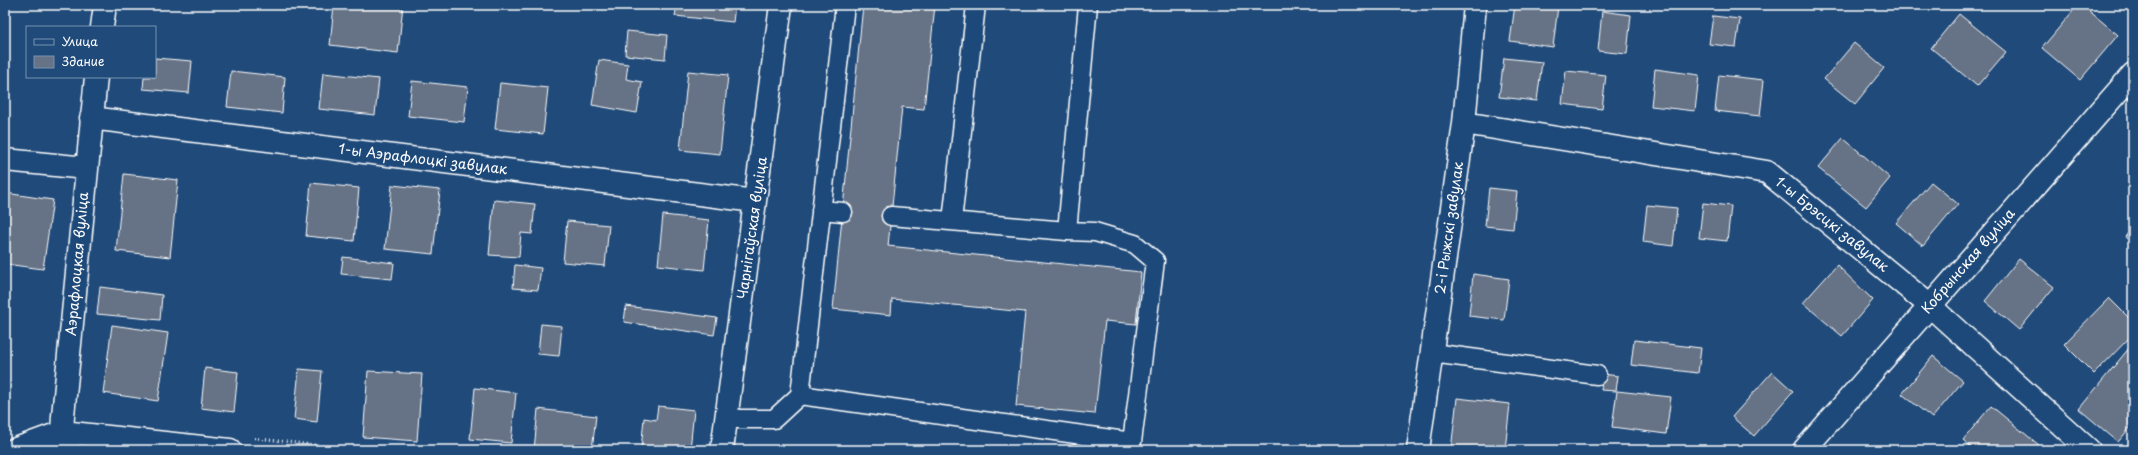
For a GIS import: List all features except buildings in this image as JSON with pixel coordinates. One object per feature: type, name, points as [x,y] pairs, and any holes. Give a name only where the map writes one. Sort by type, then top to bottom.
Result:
[{"type":"street","points":[[102,26],[105,5]]},
{"type":"street","name":"Чарнігаўская вуліца","points":[[722,450],[781,5]]},
{"type":"street","name":"2-і Рыжскі завулак","points":[[1418,450],[1464,123],[1475,5]]},
{"type":"street","name":"Кобрынская вуліца","points":[[1804,450],[1929,305],[2133,74]]},
{"type":"street","name":"Аэрафлоцкая вуліца","points":[[66,441],[86,168],[96,78]]},
{"type":"street","name":"1-ы Аэрафлоцкі завулак","points":[[91,118],[755,201]]},
{"type":"street","name":"1-ы Брэсцкі завулак","points":[[1464,123],[1767,172],[1929,305],[2089,450]]},
{"type":"street","points":[[5,160],[86,168]]},
{"type":"street","points":[[13,450],[66,441],[230,450]]},
{"type":"lane","points":[[725,419],[774,419],[800,394],[845,5]]},
{"type":"lane","points":[[952,221],[976,5]]},
{"type":"lane","points":[[1067,231],[1088,5]]},
{"type":"lane","points":[[821,210],[843,212]]},
{"type":"lane","points":[[800,394],[1132,442],[1155,261],[1135,244],[1095,232],[891,216]]},
{"type":"lane","points":[[1432,353],[1597,374]]}]
